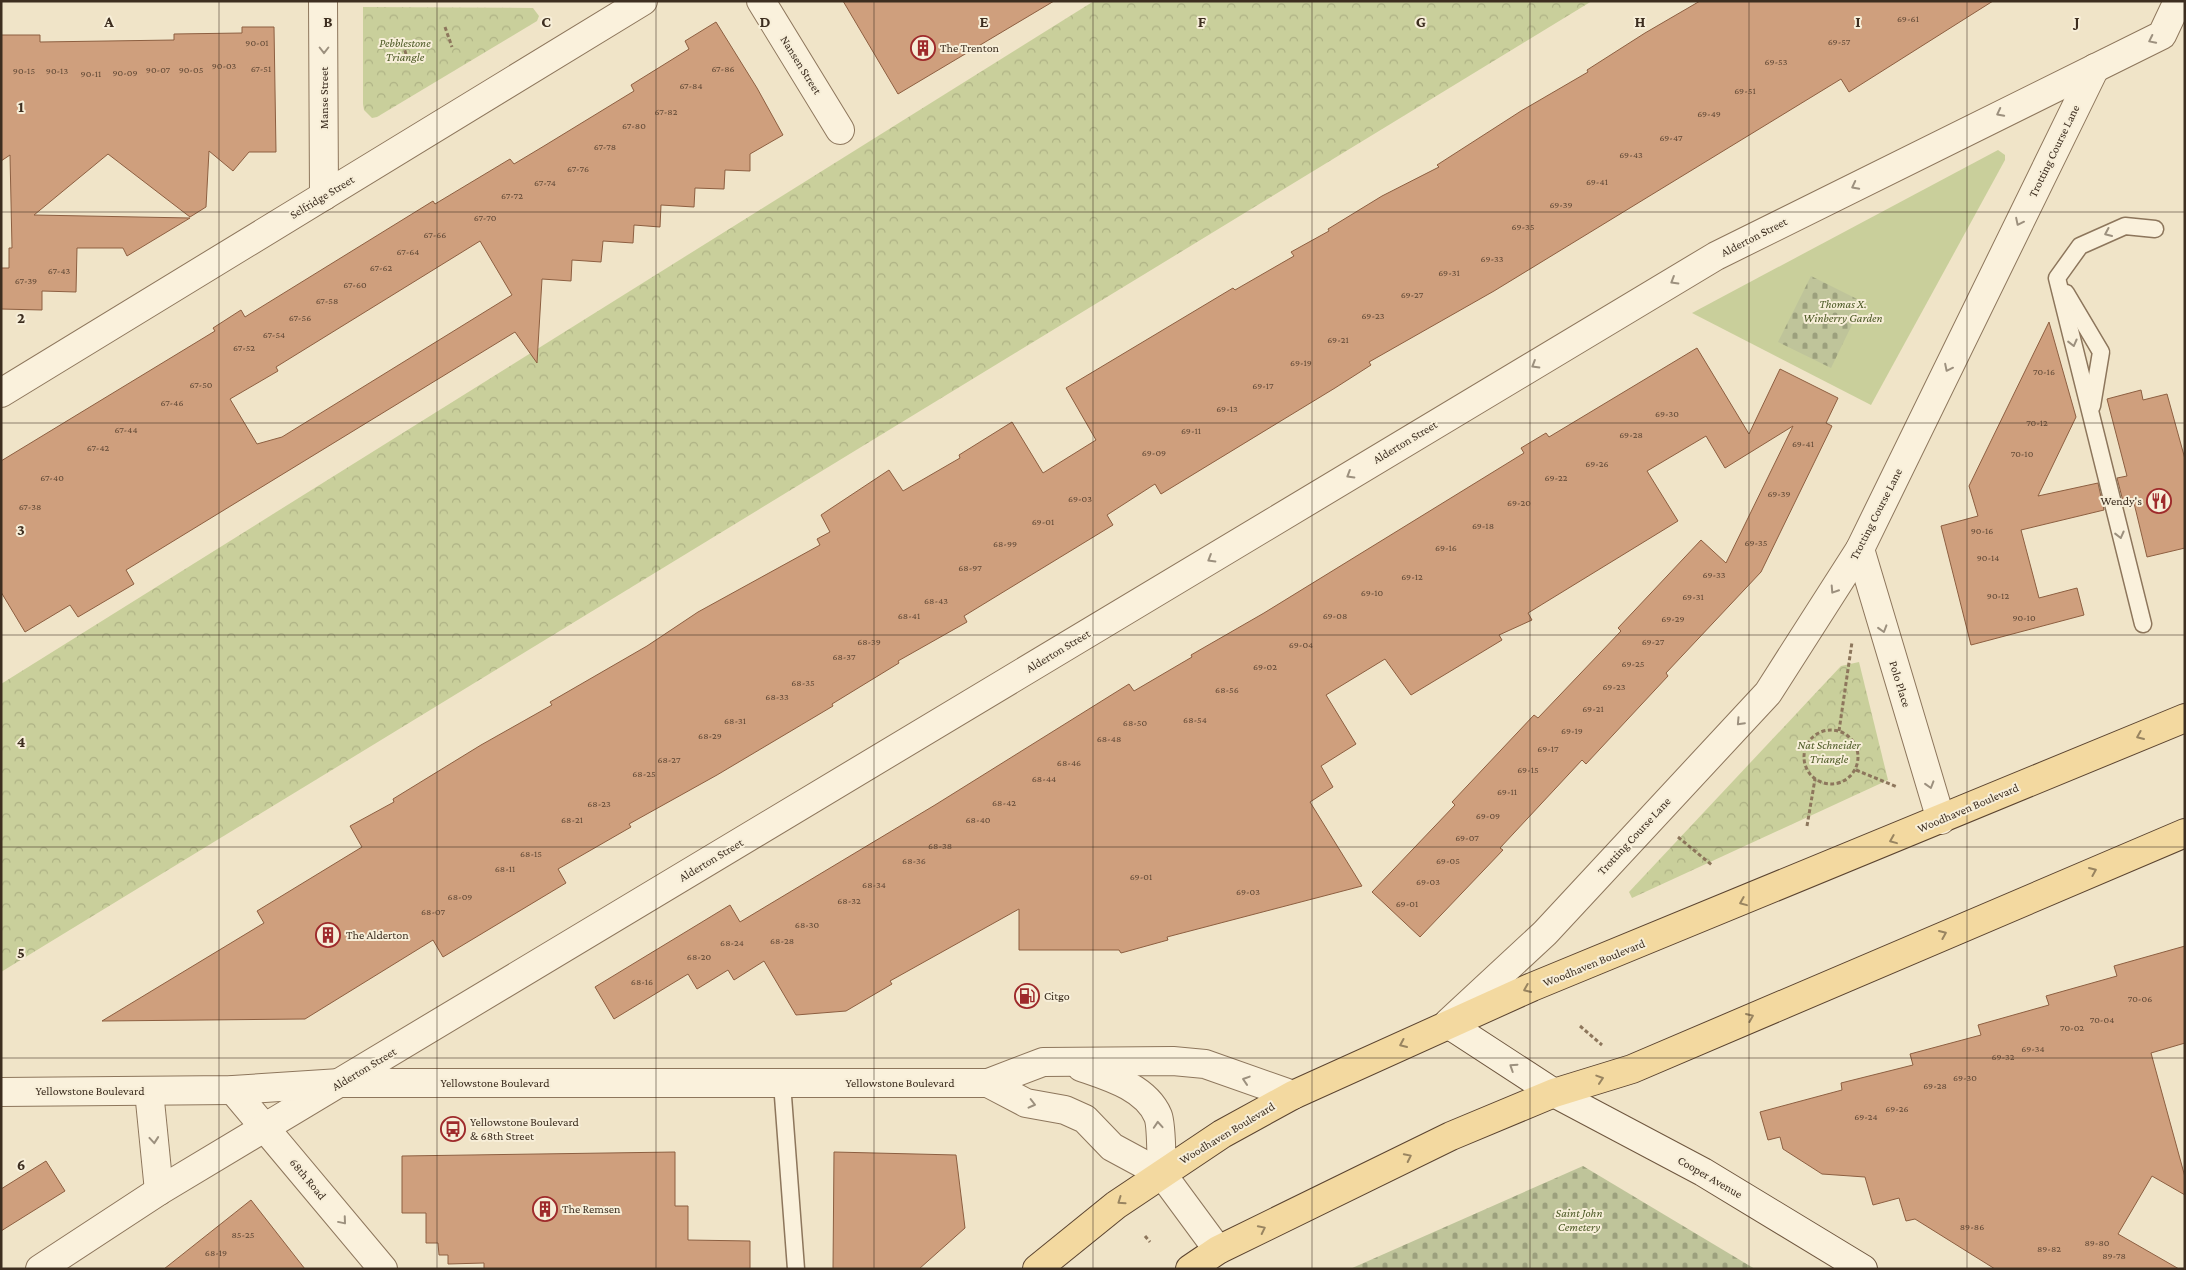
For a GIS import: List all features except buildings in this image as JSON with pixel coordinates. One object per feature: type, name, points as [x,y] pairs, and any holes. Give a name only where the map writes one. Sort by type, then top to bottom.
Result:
[{"type":"main road","name":"Woodhaven Boulevard","points":[[1037,1269],[1116,1205],[1222,1134],[1293,1095],[1532,987],[2185,718]]},
{"type":"main road","points":[[1190,1269],[1218,1250],[1452,1136],[1554,1093],[1632,1069],[2185,833]]},
{"type":"street","name":"Manse Street","points":[[323,1],[324,196]]},
{"type":"street","name":"Selfridge Street","points":[[1,393],[643,1]]},
{"type":"street","name":"Nansen Street","points":[[761,1],[840,130]]},
{"type":"street","points":[[2094,68],[2162,35],[2178,1]]},
{"type":"street","name":"Trotting Course Lane","points":[[1448,1024],[1545,933],[1768,693],[1860,549],[2094,68]]},
{"type":"street","name":"Alderton Street","points":[[40,1269],[159,1191],[1716,256],[2094,68]]},
{"type":"street","name":"Polo Place","points":[[1860,549],[1941,820]]},
{"type":"street","name":"Cooper Avenue","points":[[1448,1024],[1554,1093],[1703,1172],[1863,1269]]},
{"type":"street","name":"Yellowstone Boulevard","points":[[1067,1061],[1131,1088],[1149,1103],[1158,1116],[1162,1174]]},
{"type":"street","name":"Yellowstone Boulevard","points":[[1,1092],[233,1090],[340,1084],[988,1083],[1043,1062],[1173,1061],[1205,1064],[1293,1095]]},
{"type":"street","name":"Yellowstone Boulevard","points":[[988,1083],[1026,1103],[1065,1110],[1085,1119],[1112,1147],[1162,1174],[1218,1250]]},
{"type":"street","name":"68th Road","points":[[233,1090],[383,1269]]},
{"type":"street","points":[[149,1091],[159,1191]]},
{"type":"lane","points":[[2142,624],[2057,278],[2080,246],[2125,226],[2155,229]]},
{"type":"lane","points":[[2057,278],[2101,352],[2090,414]]},
{"type":"lane","points":[[782,1083],[796,1269]]},
{"type":"path","points":[[445,27],[452,47]]},
{"type":"path","points":[[403,44],[408,61]]},
{"type":"path","points":[[1840,731],[1853,636]]},
{"type":"path","points":[[1826,730],[1840,731],[1852,739],[1857,748],[1859,757],[1856,770],[1842,782],[1833,784],[1815,779],[1805,765],[1806,746],[1819,733],[1826,730]]},
{"type":"path","points":[[1856,770],[1897,787]]},
{"type":"path","points":[[1807,826],[1815,779]]},
{"type":"path","points":[[1676,835],[1713,866]]},
{"type":"path","points":[[1580,1026],[1602,1045]]},
{"type":"path","points":[[1145,1236],[1150,1242]]},
{"type":"green space","points":[[1094,1],[1592,1],[1,972],[1,684]]},
{"type":"green space","name":"Pebblestone Triangle","points":[[363,7],[533,8],[539,16],[537,21],[377,117],[372,118],[364,110],[363,104]]},
{"type":"green space","name":"Thomas X. Winberry Garden","points":[[1998,150],[2005,155],[2005,160],[1871,405],[1692,313]]},
{"type":"green space","points":[[1811,276],[1863,302],[1831,368],[1778,342]]},
{"type":"green space","name":"Nat Schneider Triangle","points":[[1859,662],[1888,780],[1632,898],[1629,892],[1841,666]]},
{"type":"green space","name":"Saint John Cemetery","points":[[1583,1166],[1755,1269],[1350,1269]]},
{"type":"place","name":"The Trenton","points":[[923,48]]},
{"type":"place","name":"Wendy's","points":[[2159,501]]},
{"type":"place","name":"The Alderton","points":[[328,935]]},
{"type":"place","name":"Citgo","points":[[1027,996]]},
{"type":"place","name":"Yellowstone Boulevard & 68th Street","points":[[453,1129]]},
{"type":"place","name":"The Remsen","points":[[545,1209]]}]
